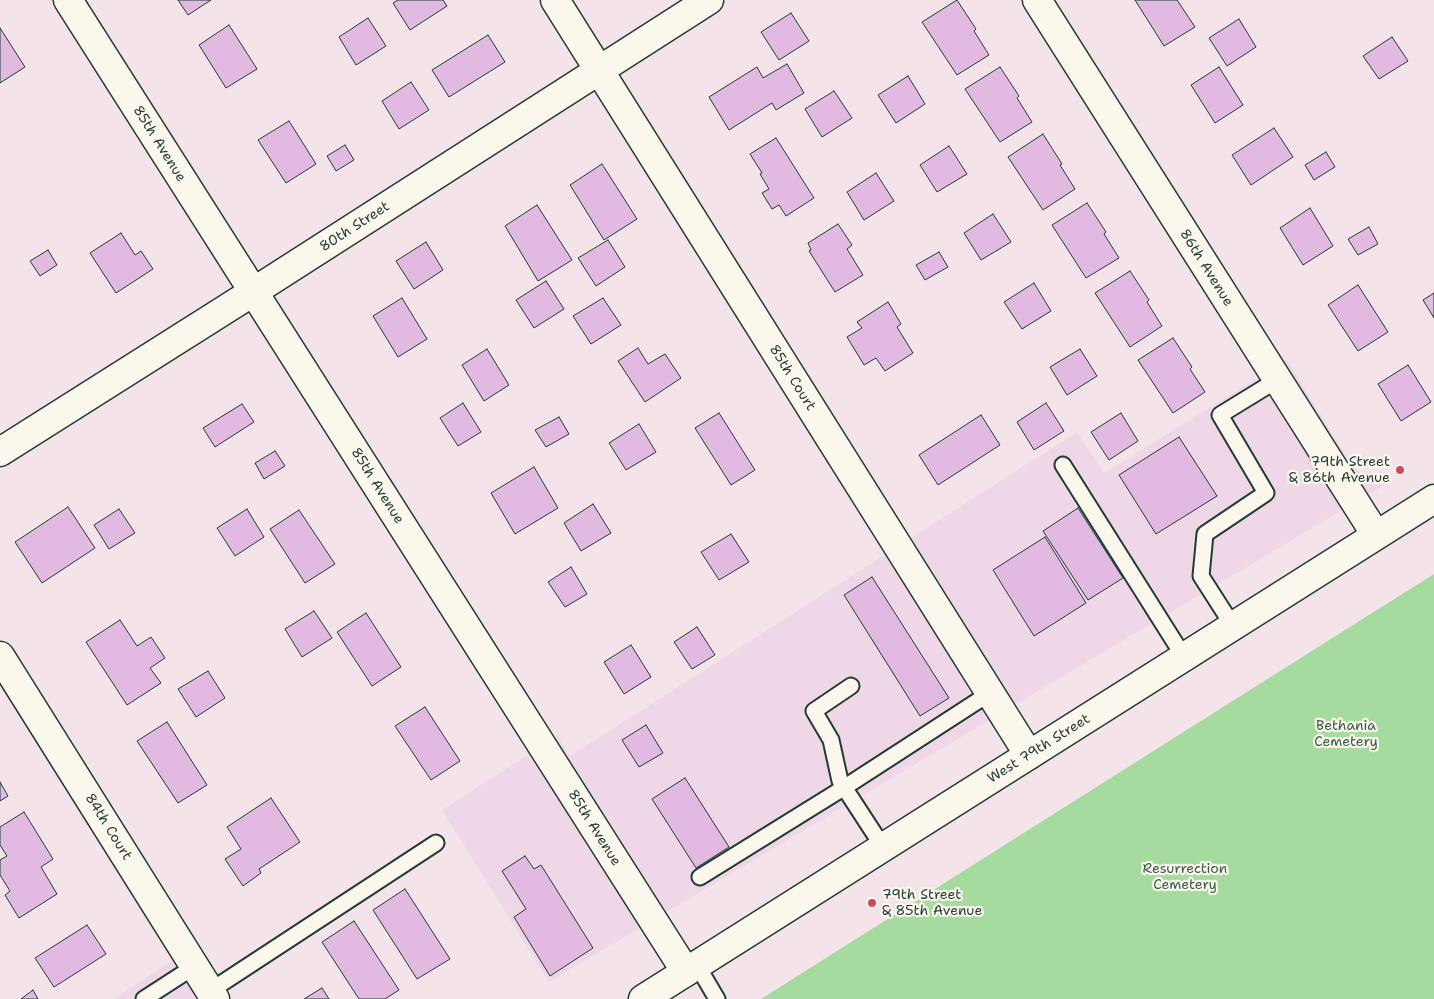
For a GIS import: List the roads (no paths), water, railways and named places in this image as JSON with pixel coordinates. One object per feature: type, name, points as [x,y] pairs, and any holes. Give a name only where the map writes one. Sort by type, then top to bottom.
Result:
[{"type":"street","name":"85th Avenue","points":[[68,0],[253,292],[691,968]]},
{"type":"street","name":"85th Court","points":[[555,0],[1029,755]]},
{"type":"street","name":"80th Street","points":[[0,452],[708,0]]},
{"type":"street","name":"86th Avenue","points":[[1037,0],[1376,536]]},
{"type":"street","name":"West 79th Street","points":[[643,999],[1434,499]]},
{"type":"street","name":"84th Court","points":[[0,656],[212,995]]},
{"type":"lane","points":[[1234,626],[1200,576],[1205,534],[1266,494],[1220,415],[1277,380]]},
{"type":"lane","points":[[1063,465],[1184,657]]},
{"type":"lane","points":[[851,686],[814,711],[831,740],[840,780],[883,847]]},
{"type":"lane","points":[[700,877],[845,787],[990,693]]},
{"type":"lane","points":[[212,995],[436,843]]},
{"type":"lane","points":[[144,999],[160,995],[194,966]]},
{"type":"lane","points":[[691,968],[717,999]]},
{"type":"place","name":"79th Street & 86th Avenue","points":[[1400,470]]},
{"type":"place","name":"79th Street & 85th Avenue","points":[[872,903]]},
{"type":"park label","name":"Bethania Cemetery","points":[[1346,734]]},
{"type":"park label","name":"Resurrection Cemetery","points":[[1185,878]]}]
